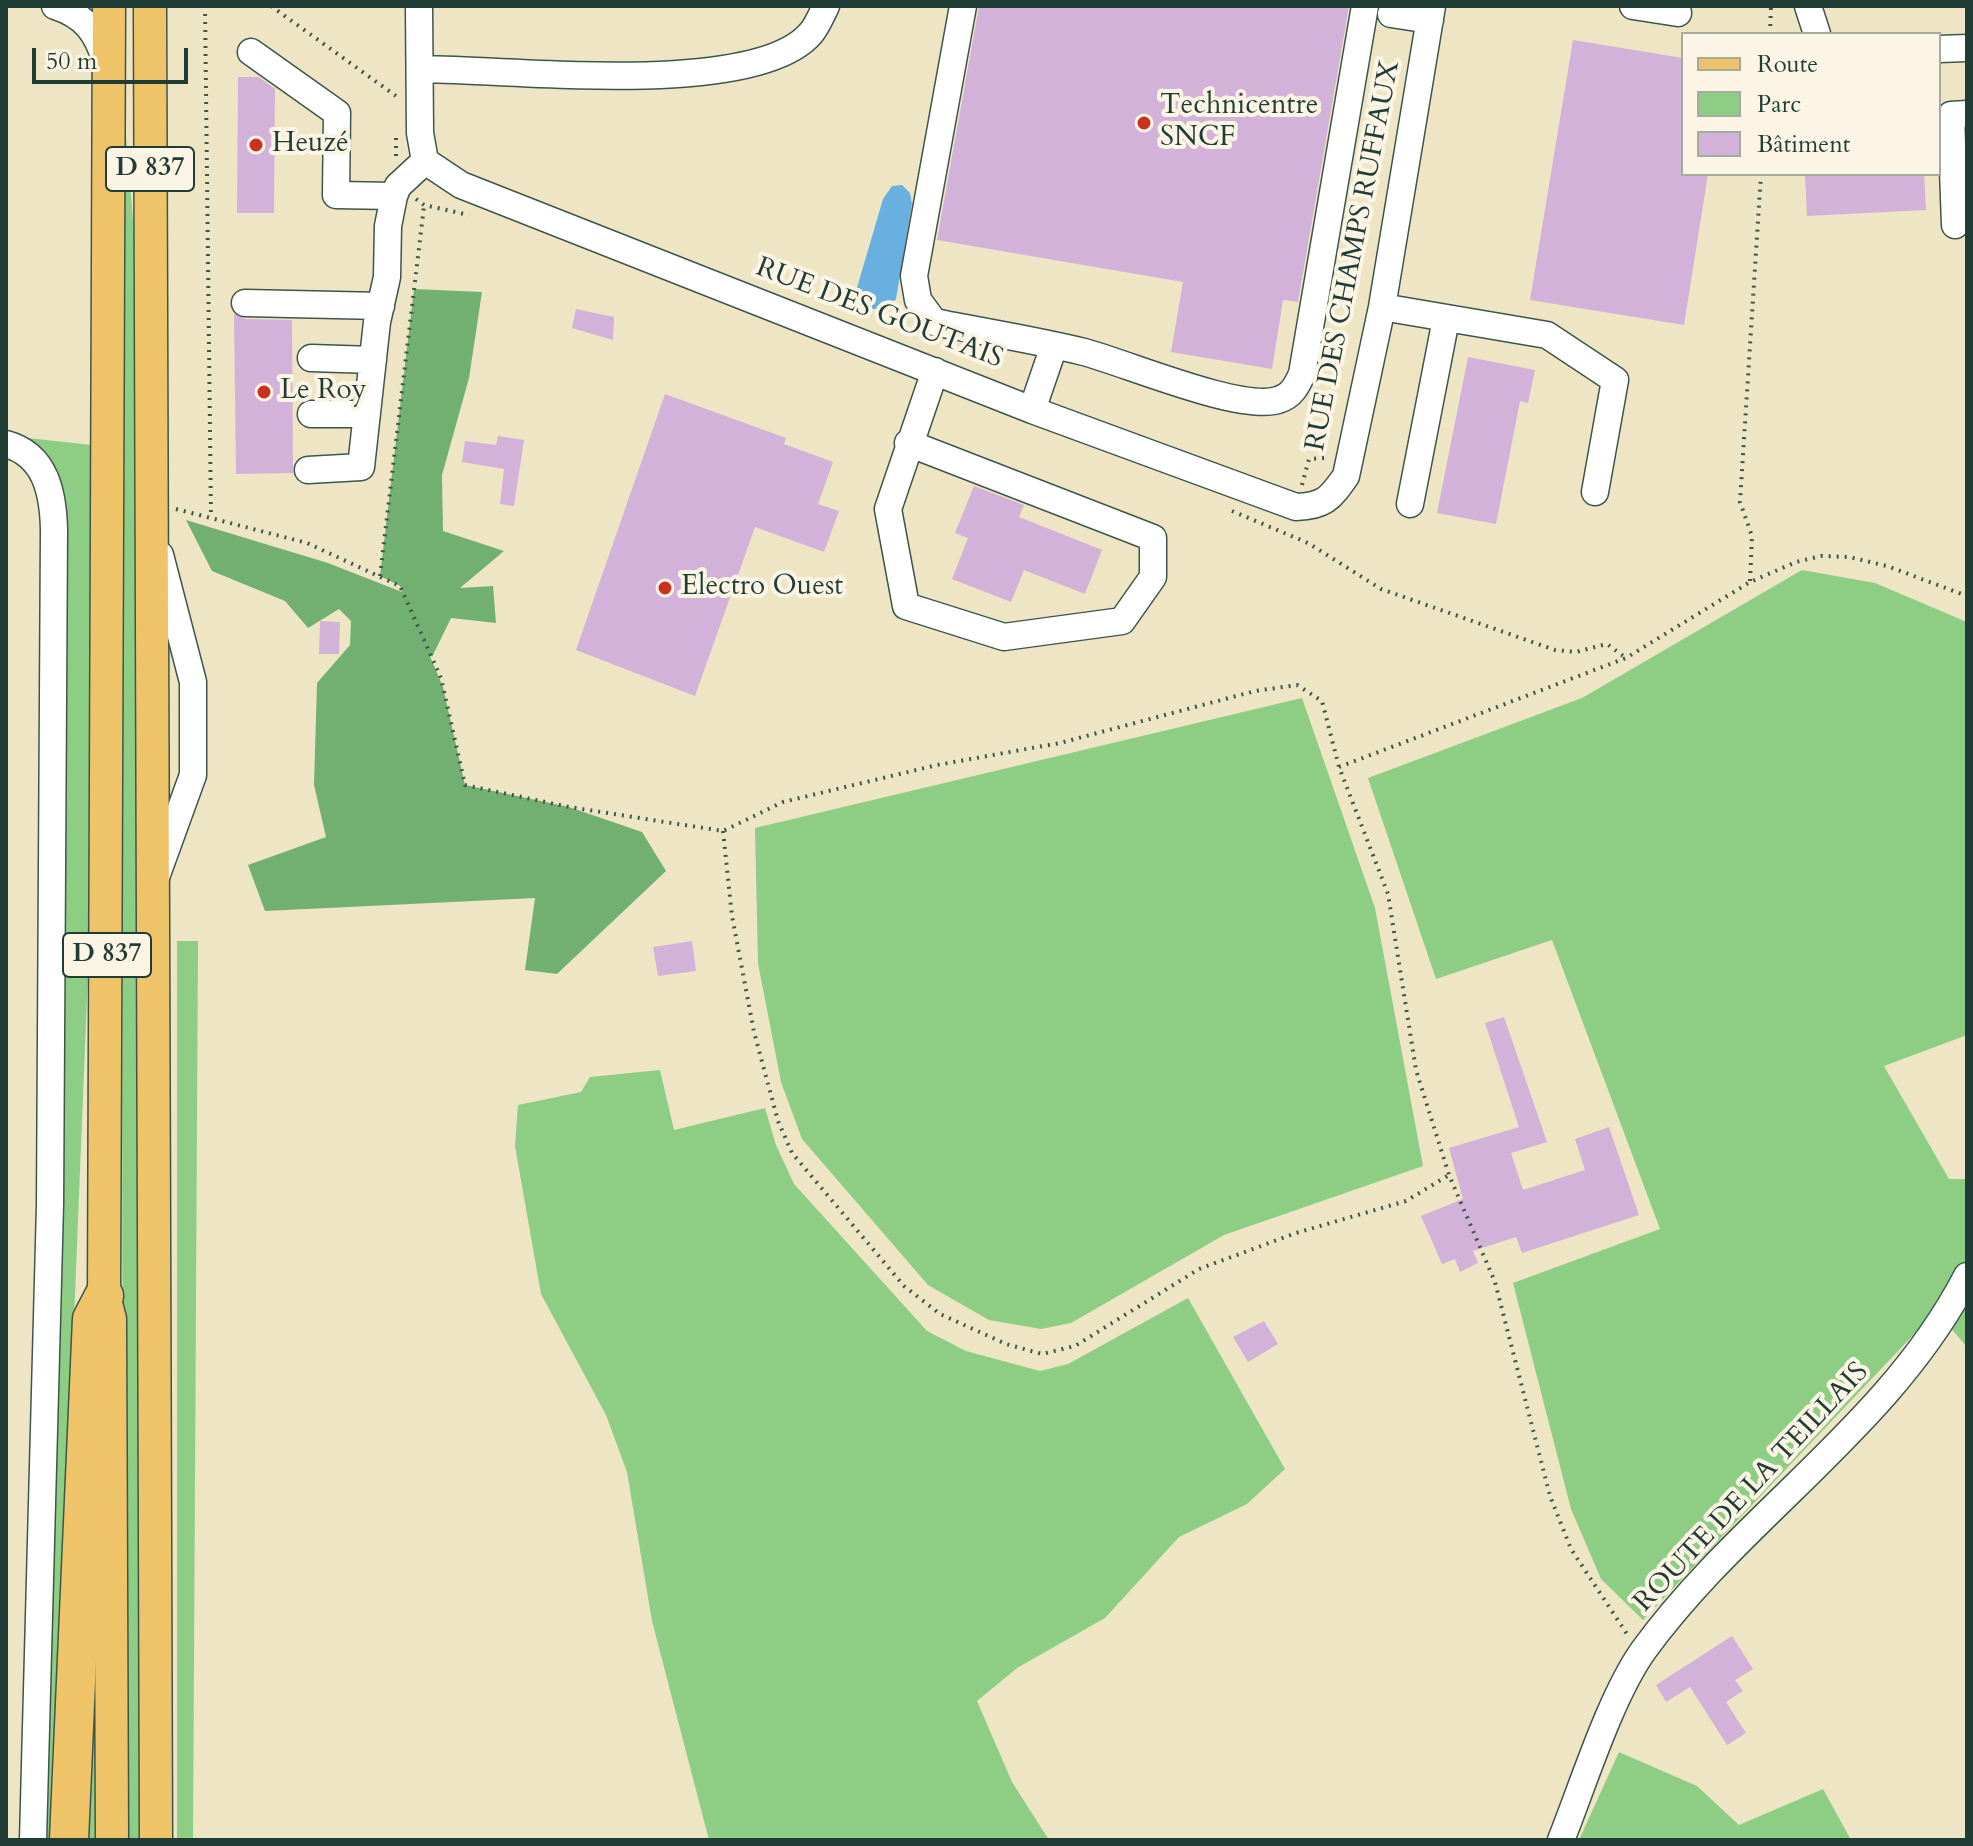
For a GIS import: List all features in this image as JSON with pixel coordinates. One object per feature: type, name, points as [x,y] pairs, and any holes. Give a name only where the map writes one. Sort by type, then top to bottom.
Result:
[{"type":"highway","points":[[69,1840],[92,1319],[104,1296]]},
{"type":"main road","name":"D 837","points":[[109,6],[104,1296],[110,1319],[112,1840]]},
{"type":"main road","name":"D 837","points":[[150,6],[156,1840]]},
{"type":"street","points":[[55,6],[78,16],[94,29],[109,70]]},
{"type":"street","points":[[134,6],[139,217],[152,315]]},
{"type":"street","points":[[308,470],[361,467],[373,360],[387,277],[388,226],[396,191],[425,161],[420,133],[419,6]]},
{"type":"street","points":[[420,69],[661,76],[752,65],[783,53],[811,34],[826,6]]},
{"type":"street","points":[[963,6],[914,276],[918,300],[934,322],[1086,352],[1153,377],[1258,402],[1279,400],[1295,390],[1302,374],[1365,6]]},
{"type":"street","points":[[1633,6],[1678,13]]},
{"type":"street","points":[[1808,6],[1816,32]]},
{"type":"street","points":[[1391,14],[1431,13]]},
{"type":"street","name":"RUE DES CHAMPS RUFFAUX","points":[[1306,506],[1333,494],[1346,476],[1382,307],[1431,13]]},
{"type":"street","points":[[1941,49],[1967,48]]},
{"type":"street","points":[[251,52],[337,113],[336,195],[396,191]]},
{"type":"street","points":[[1967,114],[1951,115],[1955,225],[1967,211]]},
{"type":"street","name":"RUE DES GOUTAIS","points":[[425,161],[461,185],[1032,410],[1306,506]]},
{"type":"street","points":[[245,303],[381,306]]},
{"type":"street","points":[[1382,307],[1547,335],[1615,380],[1595,492]]},
{"type":"street","points":[[1410,504],[1446,319]]},
{"type":"street","points":[[1032,410],[1054,346]]},
{"type":"street","points":[[311,358],[373,360]]},
{"type":"street","points":[[908,443],[1153,538],[1153,577],[1122,621],[1004,637],[906,606],[888,509],[908,443],[935,371]]},
{"type":"street","points":[[311,414],[367,414]]},
{"type":"street","points":[[6,444],[22,450],[39,465],[48,481],[53,507],[50,1205],[33,1840]]},
{"type":"street","name":"ROUTE DE LA TEILLAIS","points":[[1561,1840],[1607,1723],[1641,1654],[1687,1595],[1885,1397],[1949,1312],[1967,1276]]},
{"type":"path","points":[[205,6],[211,517]]},
{"type":"path","points":[[1770,32],[1771,6]]},
{"type":"path","points":[[1750,582],[1752,536],[1740,502],[1761,176]]},
{"type":"path","points":[[380,576],[424,205]]},
{"type":"path","points":[[1329,443],[1325,458],[1309,459],[1306,506],[1288,533],[1381,589],[1407,599],[1555,650],[1576,652],[1607,644],[1626,658]]},
{"type":"path","points":[[154,514],[211,517],[307,543],[400,586],[441,678],[465,785],[569,807],[723,831],[783,802],[937,765],[1060,743],[1255,691],[1297,685],[1322,701],[1339,767],[1388,894],[1416,1070],[1449,1175],[1495,1282],[1550,1496],[1565,1536],[1641,1654]]},
{"type":"path","points":[[1339,767],[1626,658],[1750,582],[1796,562],[1821,556],[1849,557],[1887,566],[1967,596]]},
{"type":"path","points":[[723,831],[732,916],[754,1032],[778,1121],[792,1153],[904,1286],[940,1314],[1006,1344],[1042,1354],[1075,1346],[1199,1269],[1296,1233],[1406,1201],[1449,1175]]},
{"type":"green space","points":[[121,76],[137,267],[142,1840],[123,1840]]},
{"type":"green space","points":[[414,289],[482,292],[469,378],[442,475],[443,531],[504,551],[460,588],[493,586],[496,623],[451,618],[432,657],[429,654],[443,687],[465,785],[569,807],[642,832],[666,871],[557,974],[525,970],[535,898],[265,911],[248,865],[326,837],[314,785],[317,683],[350,645],[351,621],[339,609],[308,628],[285,601],[212,571],[186,520],[328,563],[402,592],[400,586],[380,576]]},
{"type":"green space","points":[[28,438],[92,445],[91,898],[53,1840],[40,1840],[56,471],[40,447]]},
{"type":"green space","points":[[1802,570],[1875,583],[1967,622],[1967,1035],[1884,1066],[1949,1179],[1967,1179],[1967,1347],[1936,1311],[1643,1620],[1601,1579],[1571,1509],[1513,1283],[1660,1229],[1552,940],[1436,979],[1368,778],[1582,698]]},
{"type":"green space","points":[[1302,698],[1375,908],[1423,1166],[1224,1235],[1071,1323],[1041,1329],[989,1320],[928,1285],[802,1139],[781,1082],[758,963],[755,828]]},
{"type":"green space","points":[[177,941],[198,941],[193,1840],[177,1840]]},
{"type":"green space","points":[[660,1070],[674,1130],[765,1108],[776,1145],[794,1184],[927,1331],[966,1351],[1040,1371],[1068,1364],[1188,1298],[1285,1469],[1247,1504],[1179,1537],[1105,1618],[1017,1668],[977,1701],[1012,1782],[1049,1840],[709,1840],[652,1621],[627,1472],[606,1415],[541,1294],[515,1146],[518,1105],[581,1092],[590,1077]]},
{"type":"green space","points":[[95,1649],[95,1840],[78,1840]]},
{"type":"green space","points":[[1619,1752],[1697,1786],[1739,1825],[1823,1789],[1851,1840],[1579,1840]]},
{"type":"water","points":[[902,185],[910,193],[912,204],[896,299],[885,310],[865,308],[856,291],[883,199],[892,186]]},
{"type":"building","name":"Technicentre SNCF","points":[[979,6],[1349,6],[1298,302],[1283,300],[1272,369],[1171,352],[1183,282],[937,240]]},
{"type":"building","points":[[1573,40],[1681,58],[1681,176],[1708,176],[1684,325],[1530,300]]},
{"type":"building","name":"Heuzé","points":[[238,77],[259,77],[275,89],[274,213],[237,213]]},
{"type":"building","points":[[1805,176],[1924,176],[1926,210],[1807,216]]},
{"type":"building","points":[[576,309],[614,317],[613,340],[572,328]]},
{"type":"building","name":"Le Roy","points":[[234,314],[245,319],[292,320],[293,473],[236,474]]},
{"type":"building","points":[[1468,357],[1535,370],[1528,403],[1520,401],[1496,524],[1437,513]]},
{"type":"building","name":"Electro Ouest","points":[[665,394],[786,438],[784,444],[833,462],[818,504],[839,511],[824,552],[755,527],[695,696],[576,650]]},
{"type":"building","points":[[498,436],[524,440],[514,506],[500,504],[504,469],[462,462],[465,441],[496,445]]},
{"type":"building","points":[[974,486],[1024,505],[1019,517],[1102,550],[1085,594],[1024,570],[1011,602],[952,579],[968,538],[955,533]]},
{"type":"building","points":[[320,621],[340,622],[339,654],[319,654]]},
{"type":"building","points":[[692,941],[696,971],[658,976],[653,947]]},
{"type":"building","points":[[1504,1017],[1547,1142],[1511,1153],[1523,1190],[1585,1170],[1575,1139],[1609,1127],[1639,1215],[1522,1253],[1516,1237],[1473,1251],[1478,1263],[1460,1272],[1455,1259],[1442,1264],[1421,1216],[1463,1199],[1449,1148],[1519,1127],[1485,1023]]},
{"type":"building","points":[[1264,1321],[1278,1344],[1248,1362],[1233,1337]]},
{"type":"building","points":[[1732,1636],[1753,1669],[1735,1680],[1743,1691],[1726,1702],[1746,1733],[1727,1745],[1690,1687],[1666,1702],[1656,1685]]},
{"type":"place","name":"Technicentre SNCF","points":[[1144,123]]},
{"type":"place","name":"Heuzé","points":[[256,145]]},
{"type":"place","name":"Le Roy","points":[[264,392]]},
{"type":"place","name":"Electro Ouest","points":[[665,588]]}]
